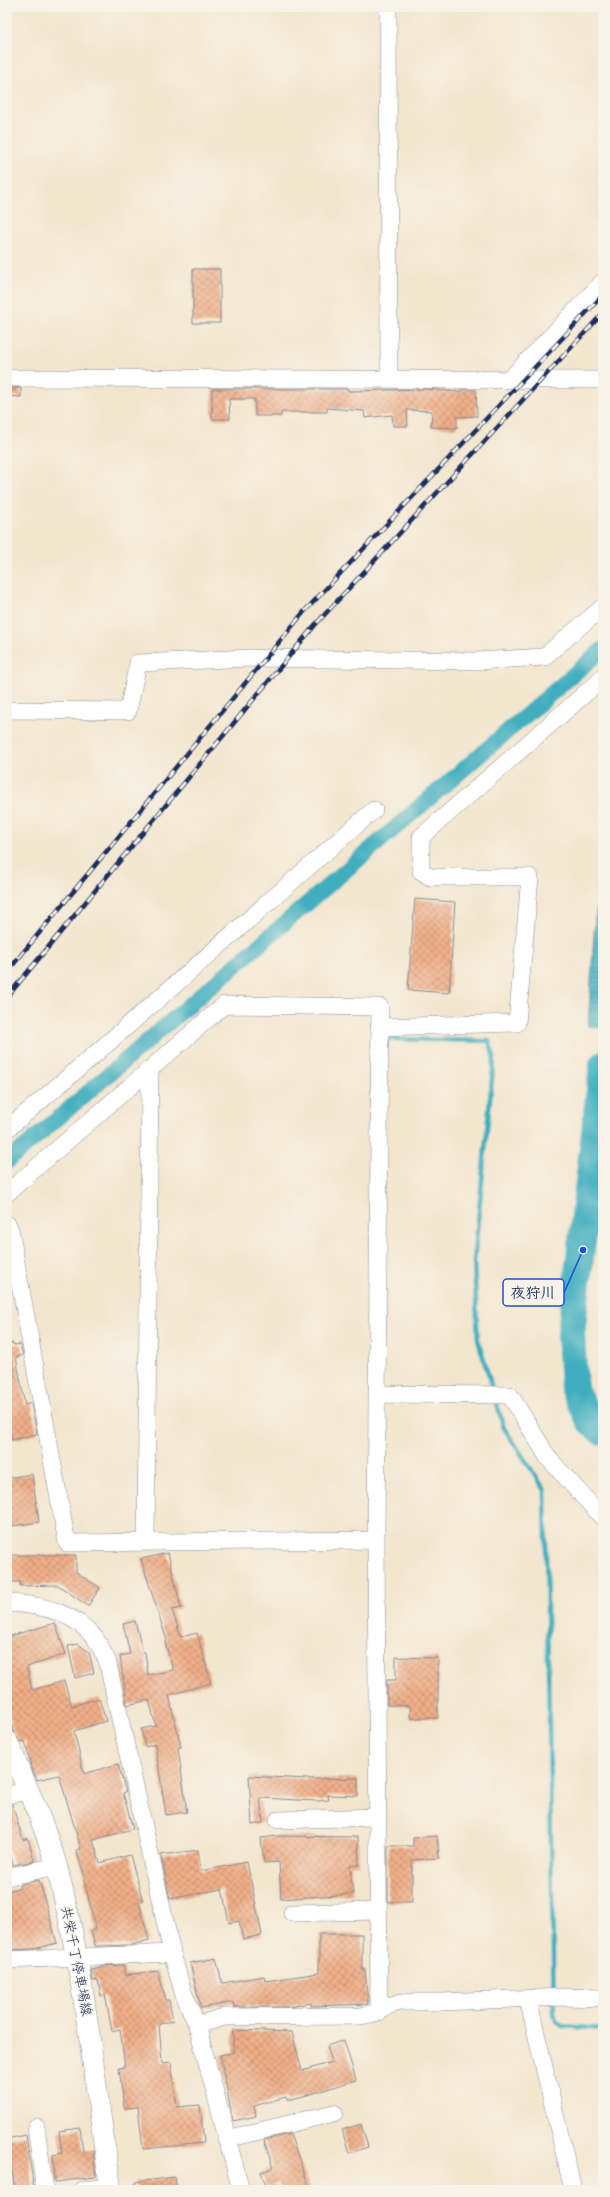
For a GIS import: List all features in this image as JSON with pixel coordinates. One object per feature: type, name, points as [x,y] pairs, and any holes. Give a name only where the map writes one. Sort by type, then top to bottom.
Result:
[{"type":"main road","name":"共栄千丁停車場線","points":[[7,1741],[28,1791],[56,1866],[78,1957],[111,2188]]},
{"type":"street","points":[[388,7],[389,380]]},
{"type":"street","points":[[510,379],[603,282]]},
{"type":"street","points":[[7,378],[603,380]]},
{"type":"street","points":[[7,710],[128,712],[138,663],[250,658],[477,660],[544,657],[603,607]]},
{"type":"street","points":[[379,1027],[517,1022],[530,877],[430,877],[421,871],[421,837],[603,678]]},
{"type":"street","points":[[7,1129],[128,1027],[271,898],[374,810]]},
{"type":"street","points":[[7,1193],[224,1005],[380,1007],[376,1540],[376,1817],[379,2012]]},
{"type":"street","points":[[146,1542],[150,1069]]},
{"type":"street","points":[[7,1224],[10,1229],[23,1295],[67,1543],[376,1540]]},
{"type":"street","points":[[377,1394],[510,1395],[549,1459],[603,1518]]},
{"type":"street","points":[[7,1603],[52,1610],[72,1618],[94,1638],[107,1660],[172,1953],[183,1992],[197,2025],[226,2139],[241,2190]]},
{"type":"street","points":[[7,1795],[28,1791]]},
{"type":"street","points":[[278,1820],[376,1817]]},
{"type":"street","points":[[7,1877],[56,1866]]},
{"type":"street","points":[[292,1913],[378,1911]]},
{"type":"street","points":[[7,1960],[172,1953]]},
{"type":"street","points":[[197,2025],[224,2017],[361,2016],[379,2012],[388,2006],[401,2002],[603,1998]]},
{"type":"street","points":[[528,1999],[573,2190]]},
{"type":"street","points":[[226,2139],[334,2113]]},
{"type":"street","points":[[36,2127],[44,2190]]},
{"type":"street","points":[[83,2190],[111,2188]]},
{"type":"water","points":[[603,863],[603,1028],[588,1026],[595,918]]},
{"type":"building","points":[[193,269],[220,269],[220,323],[193,323]]},
{"type":"building","points":[[7,388],[21,388],[21,397],[7,396]]},
{"type":"building","points":[[212,389],[348,389],[348,391],[425,389],[460,392],[460,390],[476,390],[477,416],[457,417],[457,428],[431,427],[432,411],[407,410],[408,426],[393,426],[392,415],[365,418],[364,411],[327,408],[327,412],[281,412],[281,416],[255,416],[255,399],[229,399],[230,419],[212,419]]},
{"type":"building","points":[[415,899],[455,902],[449,993],[408,990]]},
{"type":"building","points":[[13,1343],[14,1345],[20,1344],[23,1355],[16,1357],[25,1405],[31,1403],[37,1434],[12,1440],[7,1420],[7,1344]]},
{"type":"building","points":[[32,1474],[39,1522],[7,1527],[7,1478]]},
{"type":"building","points":[[168,1553],[181,1608],[172,1610],[181,1637],[197,1633],[211,1683],[169,1695],[181,1747],[178,1748],[187,1812],[166,1815],[155,1744],[145,1747],[141,1729],[156,1726],[149,1700],[127,1705],[120,1656],[130,1654],[123,1624],[135,1621],[143,1652],[145,1652],[148,1675],[173,1670],[165,1642],[167,1641],[141,1559]]},
{"type":"building","points":[[7,1555],[76,1555],[76,1572],[100,1588],[88,1606],[58,1585],[20,1586],[20,1582],[7,1582]]},
{"type":"building","points":[[55,1623],[66,1654],[27,1667],[32,1690],[64,1681],[72,1706],[99,1698],[106,1721],[74,1731],[84,1774],[118,1764],[126,1792],[123,1793],[133,1829],[93,1840],[100,1863],[130,1855],[143,1901],[139,1902],[149,1940],[131,1945],[95,1946],[91,1931],[96,1929],[84,1880],[86,1879],[76,1850],[81,1849],[59,1775],[37,1780],[31,1766],[25,1741],[20,1742],[13,1731],[7,1705],[7,1637]]},
{"type":"building","points":[[78,1644],[89,1652],[94,1673],[75,1678],[68,1646]]},
{"type":"building","points":[[396,1657],[438,1658],[438,1718],[410,1718],[410,1706],[387,1705],[387,1680],[396,1680]]},
{"type":"building","points":[[249,1776],[307,1779],[358,1778],[358,1796],[328,1795],[329,1800],[318,1801],[260,1798],[263,1823],[252,1825]]},
{"type":"building","points":[[12,1804],[23,1840],[28,1838],[34,1861],[13,1865],[7,1844],[7,1805]]},
{"type":"building","points":[[278,1836],[358,1837],[359,1865],[350,1865],[353,1894],[281,1899],[279,1862],[264,1863],[261,1838]]},
{"type":"building","points":[[437,1836],[439,1858],[412,1860],[412,1902],[388,1902],[388,1846],[413,1846],[413,1838]]},
{"type":"building","points":[[198,1850],[201,1871],[247,1862],[262,1935],[243,1939],[239,1921],[229,1923],[222,1889],[170,1899],[161,1855]]},
{"type":"building","points":[[39,1880],[57,1943],[34,1949],[7,1950],[7,1891],[20,1888],[19,1885]]},
{"type":"building","points":[[319,1934],[362,1934],[362,1970],[365,1970],[368,2004],[311,2006],[311,2003],[289,2007],[235,2007],[234,2002],[201,2008],[190,1963],[216,1958],[222,1983],[264,1976],[265,1981],[319,1973]]},
{"type":"building","points":[[123,1965],[125,1975],[158,1971],[166,2000],[169,2000],[173,2021],[159,2024],[162,2063],[171,2062],[177,2107],[200,2105],[204,2143],[143,2149],[138,2107],[124,2108],[119,2068],[125,2067],[120,2029],[112,2031],[105,1995],[101,1996],[98,1980],[93,1981],[91,1970],[101,1968],[100,1966]]},
{"type":"building","points":[[233,2030],[292,2032],[302,2071],[332,2062],[327,2046],[344,2040],[356,2080],[311,2094],[287,2100],[286,2097],[254,2106],[256,2116],[233,2121],[220,2055],[233,2053]]},
{"type":"building","points":[[361,2124],[368,2147],[349,2153],[342,2130]]},
{"type":"building","points":[[80,2128],[83,2152],[93,2151],[96,2177],[55,2182],[53,2155],[62,2153],[59,2131]]},
{"type":"building","points":[[290,2134],[310,2190],[279,2190],[278,2183],[266,2187],[261,2172],[273,2168],[264,2140]]},
{"type":"building","points":[[26,2135],[34,2190],[15,2190],[7,2139]]},
{"type":"building","points":[[175,2177],[177,2190],[136,2190],[135,2182]]},
{"type":"waterway","points":[[7,1162],[603,649]]},
{"type":"waterway","points":[[388,1039],[489,1041],[494,1058],[474,1262],[478,1340],[504,1428],[545,1490],[554,2013],[556,2021],[562,2026],[603,2029]]},
{"type":"waterway","points":[[603,1065],[571,1333],[574,1389],[591,1423],[603,1432]]},
{"type":"railway","points":[[7,972],[303,613],[603,295]]},
{"type":"railway","points":[[7,997],[315,625],[603,313]]},
{"type":"place","name":"夜狩川","points":[[583,1250]]}]
